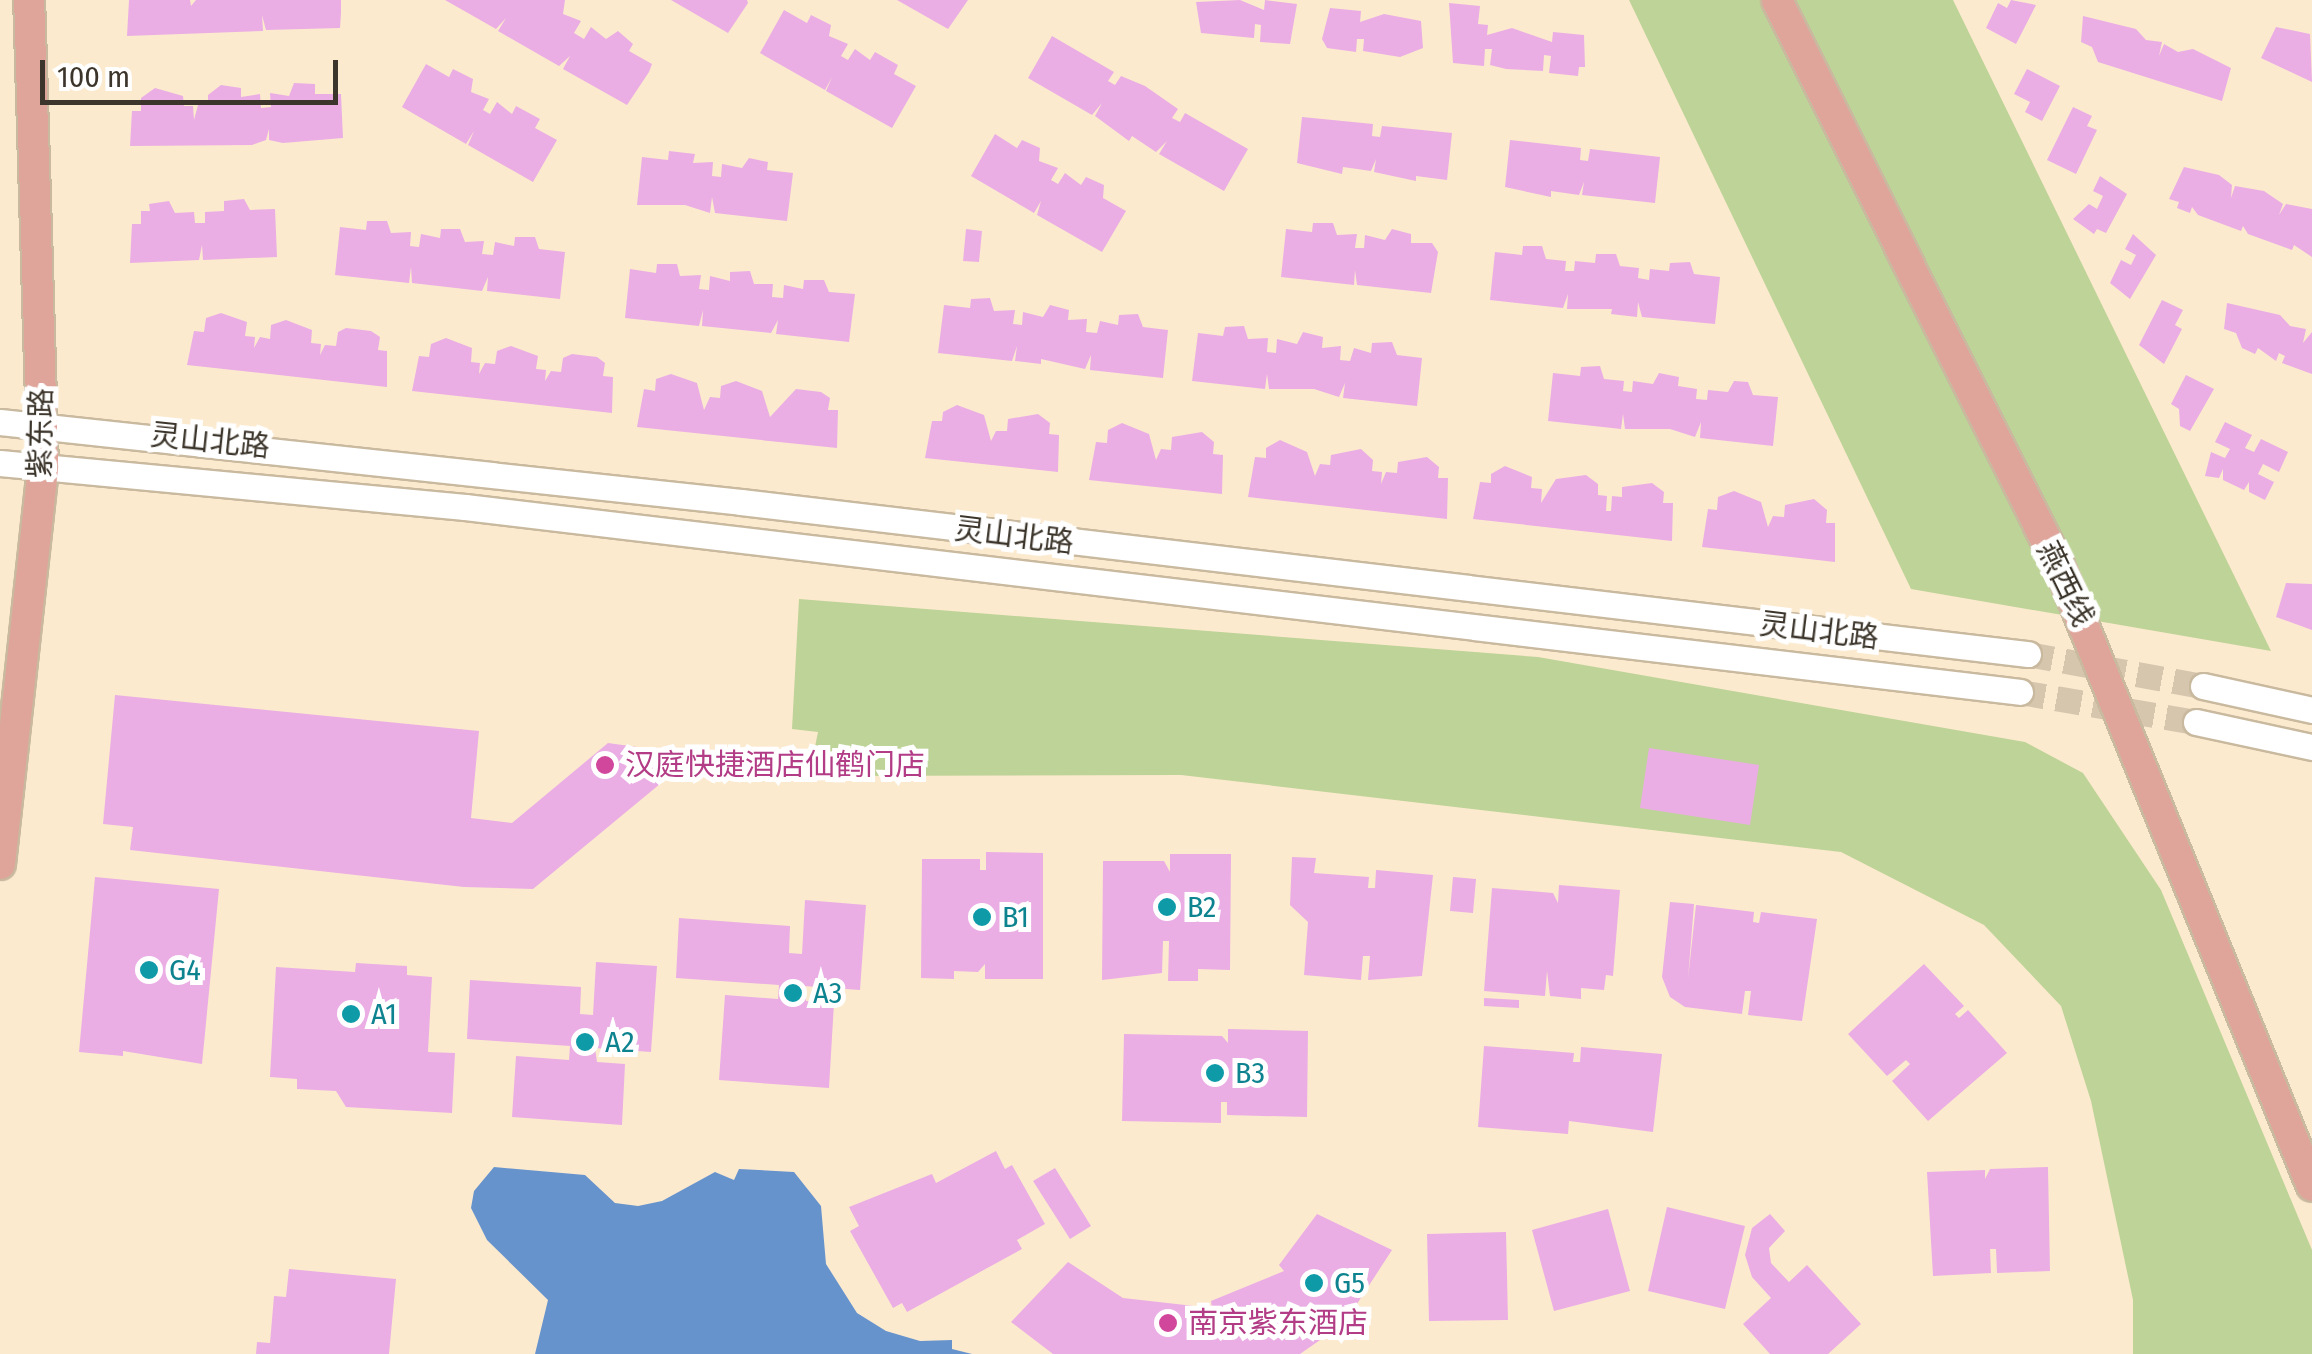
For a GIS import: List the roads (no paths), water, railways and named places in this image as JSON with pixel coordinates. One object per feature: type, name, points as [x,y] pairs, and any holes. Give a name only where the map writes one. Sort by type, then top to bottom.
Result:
[{"type":"main road","name":"紫东路","points":[[0,864],[43,467],[29,0]]},
{"type":"main road","name":"燕西线","points":[[1776,0],[2060,568],[2312,1186]]},
{"type":"street","name":"灵山北路","points":[[0,422],[44,422],[2028,654]]},
{"type":"street","name":"灵山北路","points":[[0,463],[485,510],[2020,692]]},
{"type":"street","points":[[2203,686],[2312,710]]},
{"type":"street","points":[[2196,722],[2312,746]]},
{"type":"water","points":[[494,1167],[585,1175],[615,1203],[638,1206],[662,1201],[715,1172],[734,1180],[739,1169],[794,1172],[821,1206],[826,1264],[857,1313],[886,1331],[920,1341],[952,1340],[952,1349],[972,1354],[535,1354],[548,1300],[487,1240],[471,1208],[474,1191]]},
{"type":"tunnel","points":[[2028,654],[2203,686]]},
{"type":"tunnel","points":[[2020,692],[2196,722]]},
{"type":"place","name":"汉庭快捷酒店仙鹤门店","points":[[605,765]]},
{"type":"place","name":"B2","points":[[1167,907]]},
{"type":"place","name":"B1","points":[[982,917]]},
{"type":"place","name":"G4","points":[[149,970]]},
{"type":"place","name":"A3","points":[[793,993]]},
{"type":"place","name":"A1","points":[[351,1014]]},
{"type":"place","name":"A2","points":[[585,1042]]},
{"type":"place","name":"B3","points":[[1215,1073]]},
{"type":"place","name":"G5","points":[[1314,1283]]},
{"type":"place","name":"南京紫东酒店","points":[[1168,1323]]}]
